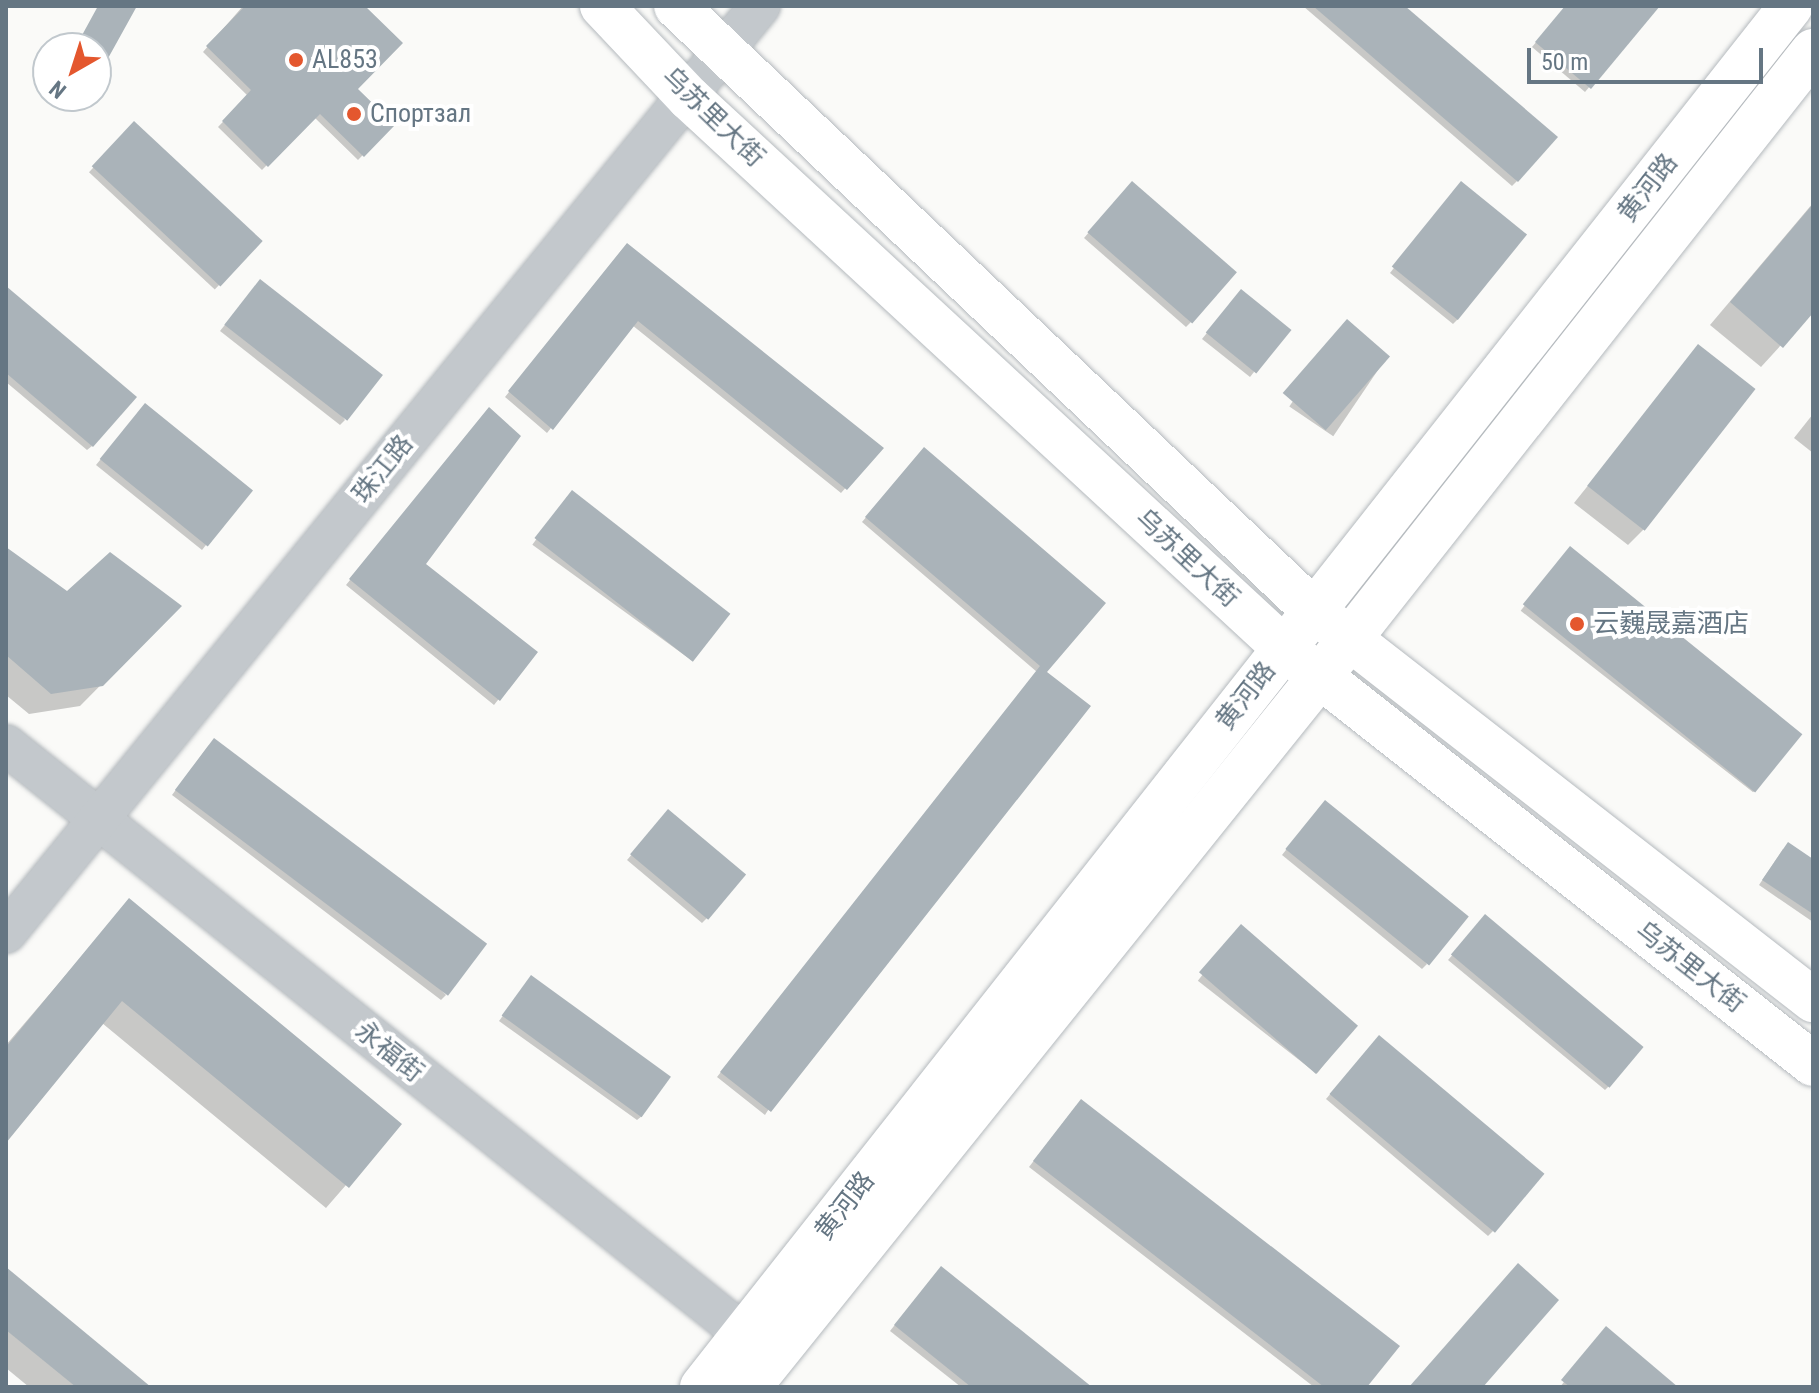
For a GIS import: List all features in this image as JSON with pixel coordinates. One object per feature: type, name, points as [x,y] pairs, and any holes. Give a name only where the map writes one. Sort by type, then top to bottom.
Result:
[{"type":"main road","name":"乌苏里大街","points":[[602,6],[689,98],[1284,648],[1813,1064]]},
{"type":"main road","name":"乌苏里大街","points":[[676,6],[723,55],[1314,611],[1813,1000]]},
{"type":"main road","name":"黄河路","points":[[755,1360],[1284,648],[1791,6]]},
{"type":"main road","name":"黄河路","points":[[702,1387],[755,1360],[1320,676],[1813,51]]},
{"type":"street","name":"珠江路","points":[[6,933],[97,817],[689,98],[760,6]]},
{"type":"street","name":"永福街","points":[[6,745],[755,1360]]},
{"type":"building","points":[[98,6],[137,6],[112,51],[112,32],[84,32]]},
{"type":"building","points":[[245,6],[365,6],[403,43],[358,89],[395,125],[364,157],[320,114],[268,167],[222,121],[251,90],[206,46]]},
{"type":"building","points":[[1313,6],[1405,6],[1558,137],[1518,182]]},
{"type":"building","points":[[1565,6],[1660,6],[1591,89],[1535,42]]},
{"type":"building","points":[[134,121],[263,241],[220,286],[92,166]]},
{"type":"building","points":[[1132,181],[1237,272],[1192,324],[1087,232]]},
{"type":"building","points":[[1461,181],[1527,234],[1458,320],[1392,266]]},
{"type":"building","points":[[1813,204],[1813,313],[1783,348],[1730,302]]},
{"type":"building","points":[[627,243],[884,448],[847,490],[638,321],[553,430],[508,391]]},
{"type":"building","points":[[260,279],[383,375],[347,421],[224,325]]},
{"type":"building","points":[[6,286],[137,397],[93,447],[6,373]]},
{"type":"building","points":[[1241,289],[1292,330],[1256,373],[1206,333]]},
{"type":"building","points":[[1347,319],[1390,356],[1326,430],[1283,393]]},
{"type":"building","points":[[1698,344],[1756,389],[1645,531],[1587,486]]},
{"type":"building","points":[[145,403],[253,490],[208,546],[100,459]]},
{"type":"building","points":[[489,407],[521,436],[426,564],[538,652],[500,701],[349,579]]},
{"type":"building","points":[[924,447],[1106,603],[1047,672],[1091,706],[771,1112],[720,1072],[1040,666],[865,517]]},
{"type":"building","points":[[572,490],[730,614],[693,662],[534,538]]},
{"type":"building","points":[[1570,546],[1802,734],[1755,792],[1523,604]]},
{"type":"building","points":[[6,547],[67,591],[110,552],[182,606],[103,686],[51,694],[6,655]]},
{"type":"building","points":[[214,738],[487,944],[448,996],[175,790]]},
{"type":"building","points":[[1325,800],[1469,916],[1429,965],[1285,849]]},
{"type":"building","points":[[668,809],[746,875],[708,920],[630,854]]},
{"type":"building","points":[[1788,842],[1813,859],[1813,914],[1762,880]]},
{"type":"building","points":[[129,898],[402,1124],[349,1188],[122,1001],[6,1143],[6,1047]]},
{"type":"building","points":[[1485,914],[1644,1047],[1610,1088],[1451,955]]},
{"type":"building","points":[[1241,924],[1358,1026],[1316,1074],[1199,972]]},
{"type":"building","points":[[531,975],[671,1077],[642,1117],[502,1015]]},
{"type":"building","points":[[1379,1035],[1544,1174],[1495,1233],[1330,1094]]},
{"type":"building","points":[[1081,1099],[1400,1346],[1367,1387],[1324,1387],[1033,1161]]},
{"type":"building","points":[[1518,1263],[1559,1300],[1483,1387],[1409,1387]]},
{"type":"building","points":[[941,1266],[1092,1387],[971,1387],[894,1325]]},
{"type":"building","points":[[6,1267],[151,1387],[76,1387],[6,1330]]},
{"type":"building","points":[[1606,1326],[1678,1387],[1570,1387],[1561,1380]]},
{"type":"place","name":"AL853","points":[[296,60]]},
{"type":"place","name":"Спортзал","points":[[354,114]]},
{"type":"place","name":"云巍晟嘉酒店","points":[[1577,624]]}]
